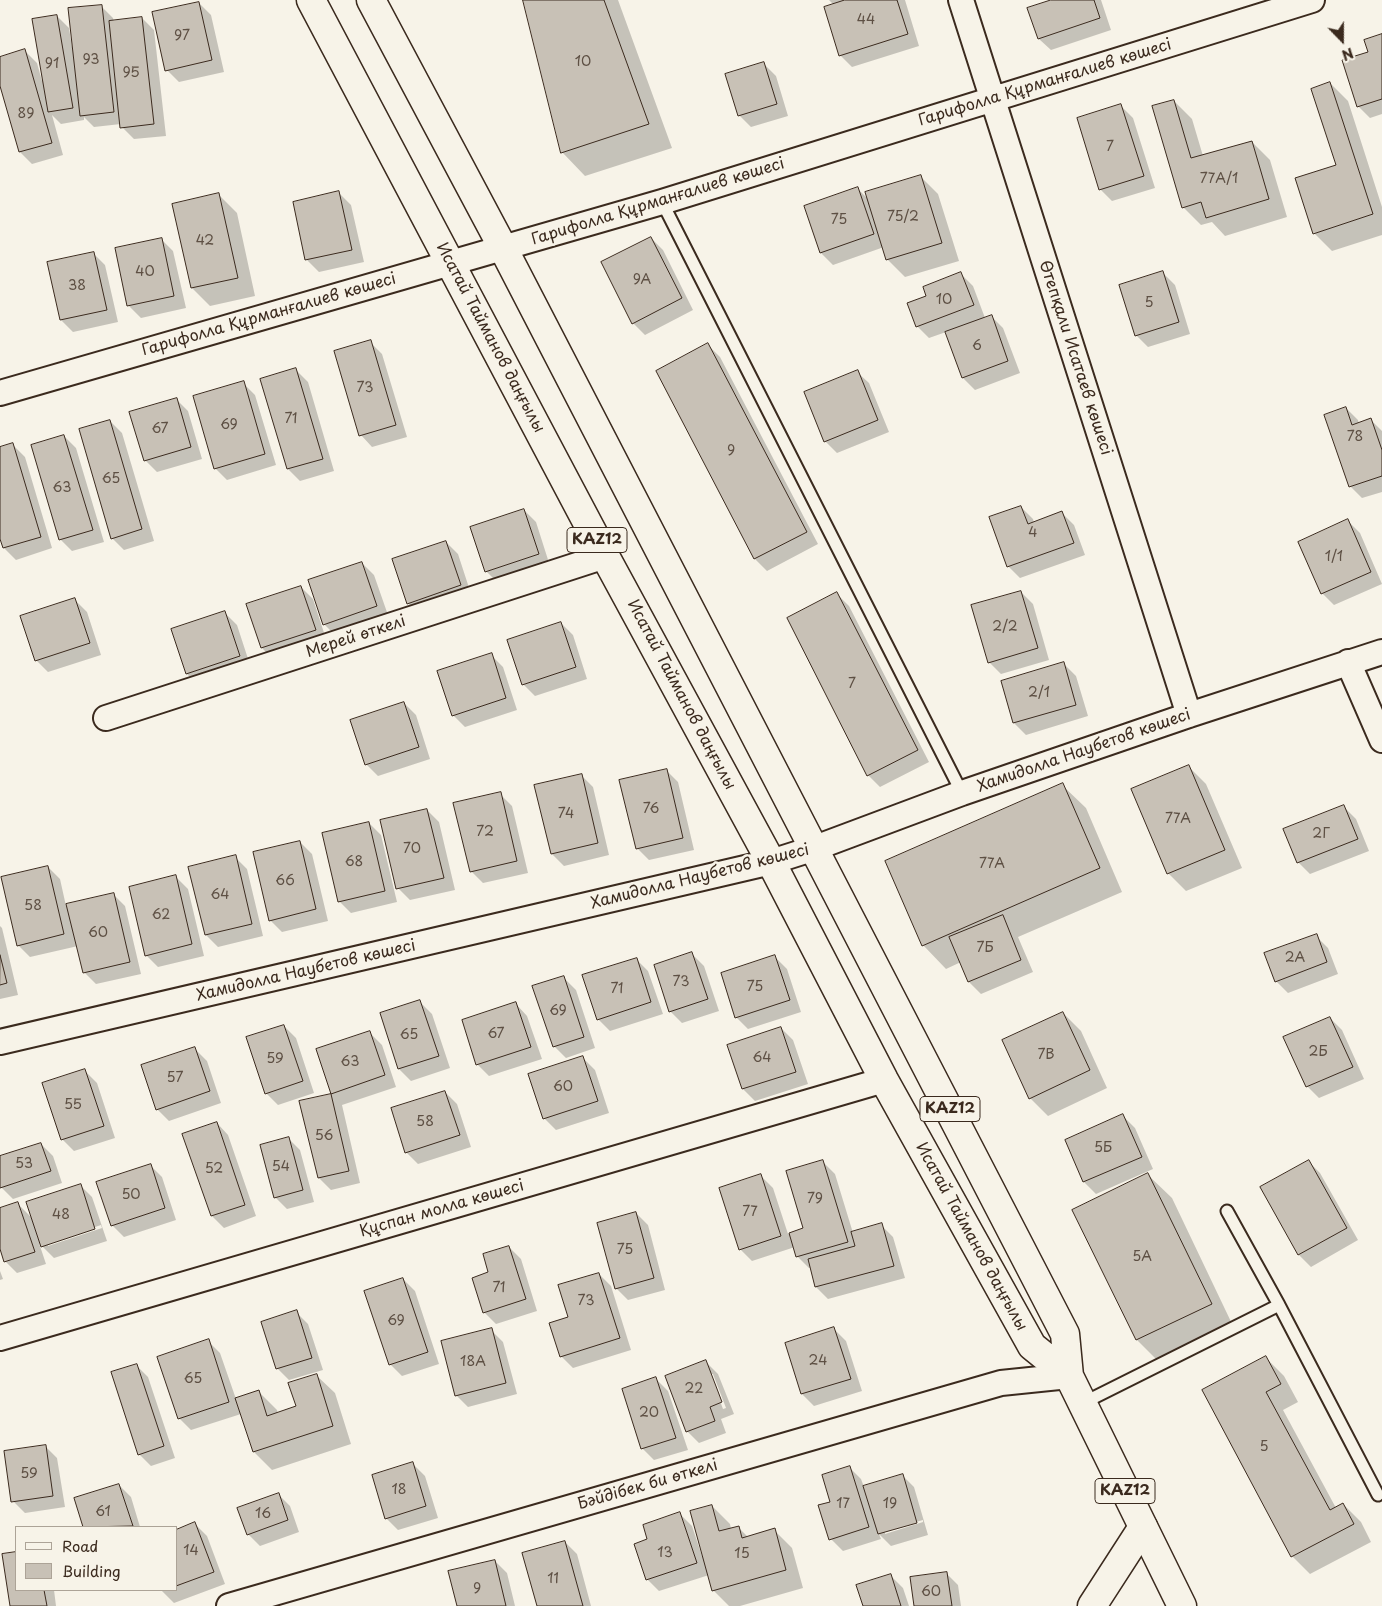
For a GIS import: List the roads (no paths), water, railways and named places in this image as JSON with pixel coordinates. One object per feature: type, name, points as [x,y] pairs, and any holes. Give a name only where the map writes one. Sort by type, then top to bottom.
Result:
[{"type":"main road","name":"Исатай Тайманов даңғылы","points":[[311,0],[605,556],[771,862],[884,1080],[1032,1346],[1069,1376]]},
{"type":"main road","name":"Исатай Тайманов даңғылы","points":[[371,0],[503,248],[1066,1334],[1069,1376],[1182,1606]]},
{"type":"main road","points":[[1092,1606],[1142,1527]]},
{"type":"street","name":"Өтепқали Исатаев көшесі","points":[[961,0],[1189,715]]},
{"type":"street","name":"Гарифолла Құрманғалиев көшесі","points":[[0,393],[662,202],[1312,0]]},
{"type":"street","name":"Мерей өткелі","points":[[106,718],[605,556]]},
{"type":"street","name":"Хамидолла Наубетов көшесі","points":[[0,1042],[771,862],[815,848],[962,793],[1189,715],[1382,652]]},
{"type":"street","points":[[1348,662],[1382,740]]},
{"type":"street","name":"Құспан молла көшесі","points":[[0,1338],[884,1080]]},
{"type":"street","name":"Бәйдібек би өткелі","points":[[229,1606],[1001,1384],[1069,1376]]},
{"type":"lane","points":[[662,202],[962,793]]},
{"type":"lane","points":[[1226,1210],[1279,1305],[1378,1495]]},
{"type":"lane","points":[[1083,1403],[1279,1305]]}]
